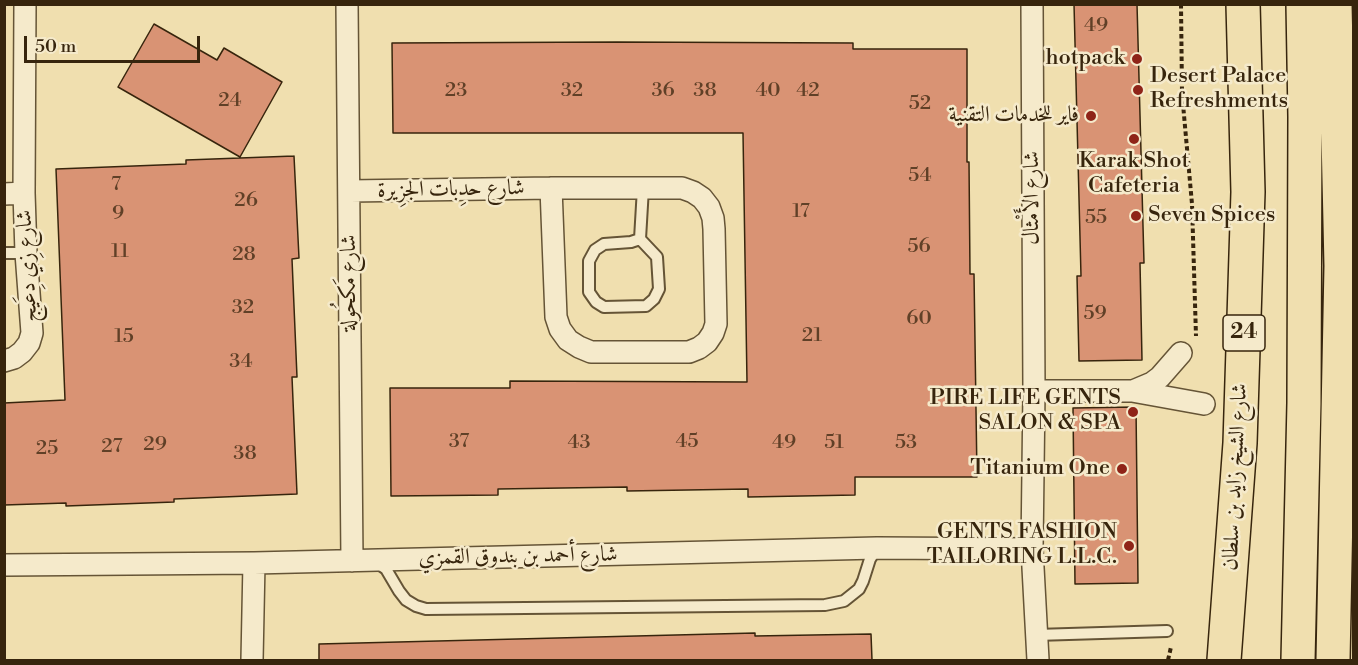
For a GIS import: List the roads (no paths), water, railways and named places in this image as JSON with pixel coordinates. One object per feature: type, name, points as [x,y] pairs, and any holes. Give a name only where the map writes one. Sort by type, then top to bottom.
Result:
[{"type":"main road","name":"شارع الشيخ زايد بن سلطان","points":[[1224,660],[1240,443],[1248,204],[1244,4]]},
{"type":"main road","points":[[1298,660],[1304,403],[1303,4]]},
{"type":"main road","points":[[1333,660],[1341,266],[1335,4]]},
{"type":"street","name":"شارع زِي دِعَيج","points":[[4,361],[22,352],[33,333],[26,253],[14,194],[25,4]]},
{"type":"street","name":"شارع مَكحُولة","points":[[347,4],[352,561]]},
{"type":"street","name":"شارع الأَمْثال","points":[[1032,4],[1034,392],[1032,549],[1038,660]]},
{"type":"street","name":"شارع حدِبات الجزِيرة","points":[[350,191],[551,188],[682,188],[693,192],[709,207],[713,218],[716,324],[707,342],[689,352],[591,352],[568,340],[560,329],[556,317],[551,188]]},
{"type":"street","points":[[1132,391],[1160,377],[1188,350]]},
{"type":"street","points":[[1034,392],[1132,391],[1204,404]]},
{"type":"street","name":"شارع أحمد بن بندوق القمزي","points":[[4,565],[254,563],[878,548],[1032,549]]},
{"type":"street","points":[[252,660],[254,563]]},
{"type":"lane","points":[[640,240],[604,244],[595,250],[589,261],[589,292],[596,302],[604,307],[646,306],[654,299],[659,289],[657,257],[640,240],[643,188]]},
{"type":"lane","points":[[4,253],[26,253]]},
{"type":"lane","points":[[374,560],[386,569],[406,600],[426,609],[825,605],[844,601],[858,590],[864,581],[870,559],[878,548]]},
{"type":"lane","points":[[1036,635],[1167,631]]},
{"type":"place","name":"hotpack","points":[[1137,59]]},
{"type":"place","name":"Desert Palace Refreshments","points":[[1138,90]]},
{"type":"place","name":"فاير للخدمات التقنية","points":[[1091,116]]},
{"type":"place","name":"Karak Shot Cafeteria","points":[[1134,139]]},
{"type":"place","name":"Seven Spices","points":[[1136,216]]},
{"type":"place","name":"PIRE LIFE GENTS SALON & SPA","points":[[1133,412]]},
{"type":"place","name":"Titanium One","points":[[1122,469]]},
{"type":"place","name":"GENTS FASHION TAILORING L.L.C.","points":[[1129,546]]}]
